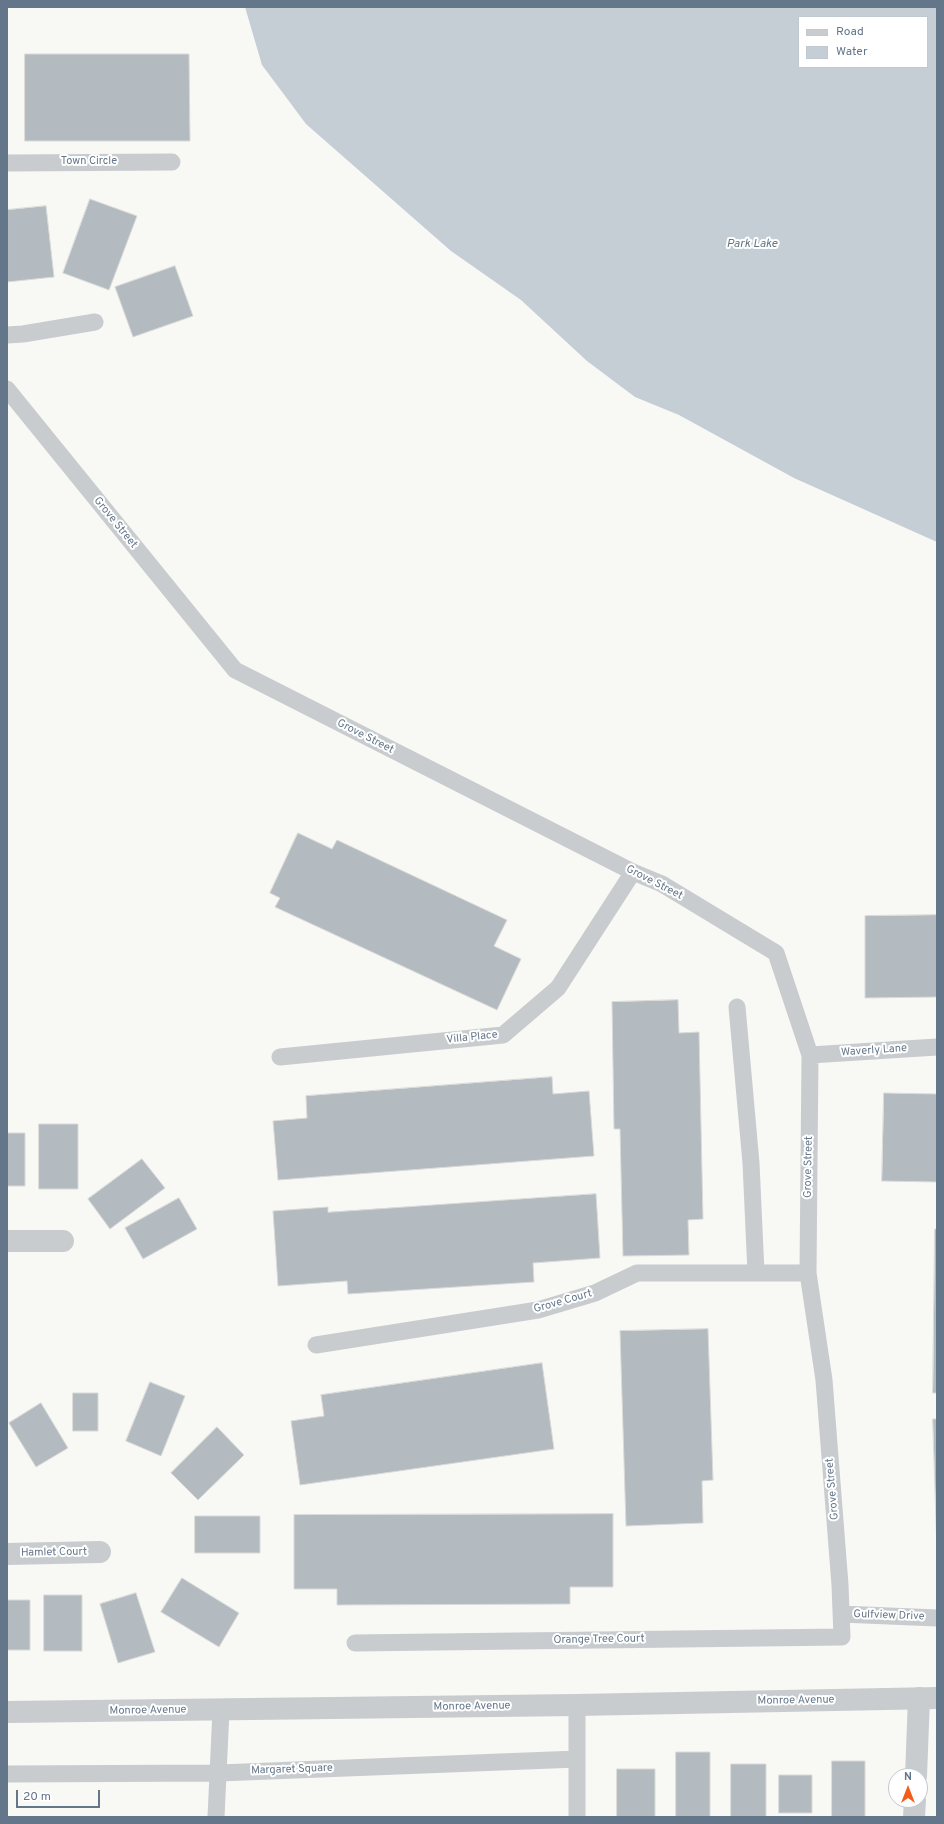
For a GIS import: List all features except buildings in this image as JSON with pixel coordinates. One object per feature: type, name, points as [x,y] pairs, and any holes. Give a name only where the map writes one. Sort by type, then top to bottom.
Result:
[{"type":"street","points":[[7,1241],[63,1241]]},
{"type":"street","name":"Hamlet Court","points":[[7,1554],[100,1552]]},
{"type":"street","points":[[917,1768],[928,1698]]},
{"type":"street","name":"Monroe Avenue","points":[[7,1712],[577,1705],[928,1698]]},
{"type":"lane","name":"Town Circle","points":[[7,163],[172,162]]},
{"type":"lane","points":[[7,335],[23,334],[95,322]]},
{"type":"lane","name":"Grove Street","points":[[7,389],[234,670],[633,872],[662,884],[776,953],[810,1055],[808,1273],[824,1380],[840,1585],[842,1638]]},
{"type":"lane","name":"Villa Place","points":[[280,1057],[503,1035],[558,988],[633,872]]},
{"type":"lane","points":[[737,1007],[751,1163],[756,1273]]},
{"type":"lane","name":"Waverly Lane","points":[[810,1055],[937,1047]]},
{"type":"lane","name":"Grove Court","points":[[316,1345],[538,1310],[595,1293],[637,1273],[808,1273]]},
{"type":"lane","name":"Gulfview Drive","points":[[841,1614],[937,1618]]},
{"type":"lane","name":"Orange Tree Court","points":[[355,1643],[842,1638]]},
{"type":"lane","points":[[577,1705],[577,1817]]},
{"type":"lane","points":[[216,1817],[221,1710]]},
{"type":"lane","name":"Margaret Square","points":[[7,1774],[219,1773],[577,1759]]},
{"type":"water","name":"Park Lake","points":[[245,7],[937,7],[937,542],[794,478],[679,415],[635,397],[587,361],[521,300],[451,251],[306,124],[262,65]]}]
